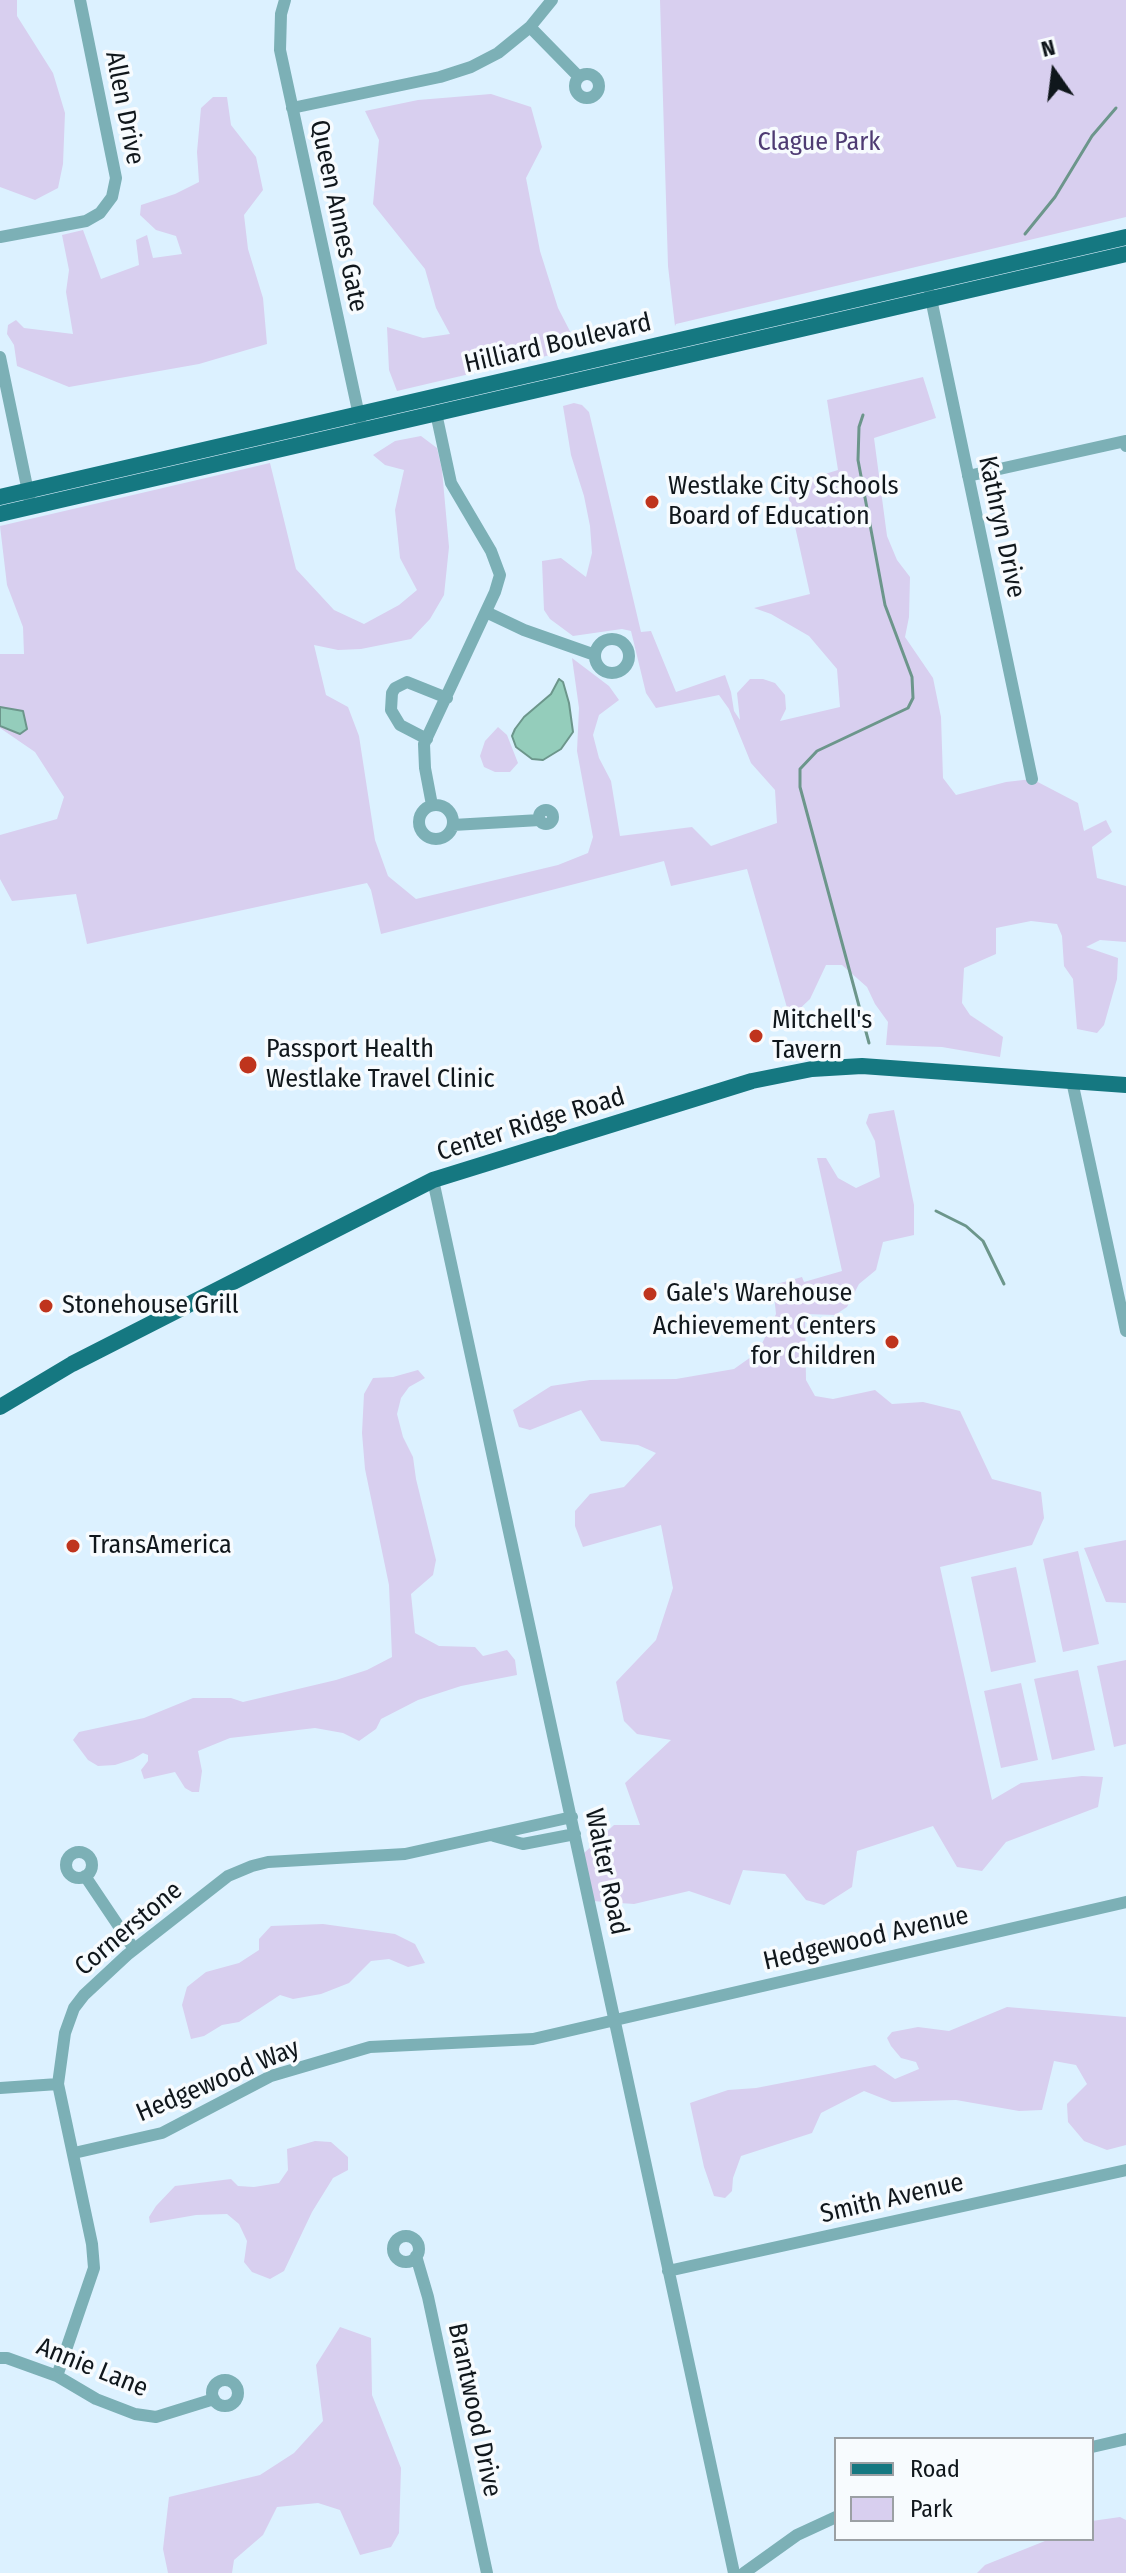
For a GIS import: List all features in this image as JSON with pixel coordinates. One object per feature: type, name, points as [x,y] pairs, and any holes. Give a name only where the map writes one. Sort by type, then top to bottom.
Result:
[{"type":"main road","name":"Hilliard Boulevard","points":[[361,422],[436,413],[929,291],[1126,237]]},
{"type":"main road","name":"Hilliard Boulevard","points":[[0,497],[30,498],[929,291],[1126,254]]},
{"type":"main road","name":"Hilliard Boulevard","points":[[0,514],[30,498]]},
{"type":"main road","name":"Center Ridge Road","points":[[0,1407],[72,1364],[433,1180],[752,1081],[790,1073],[862,1066],[1126,1085]]},
{"type":"street","name":"Allen Drive","points":[[0,237],[86,221],[100,213],[112,197],[116,178],[80,0]]},
{"type":"street","points":[[285,0],[281,14],[280,50],[292,108]]},
{"type":"street","name":"Queen Annes Gate","points":[[361,422],[292,108],[440,77],[471,67],[498,53],[530,27],[552,0]]},
{"type":"street","points":[[530,27],[579,77]]},
{"type":"street","name":"Kathryn Drive","points":[[929,291],[1032,779]]},
{"type":"street","points":[[0,357],[30,498]]},
{"type":"street","points":[[432,805],[424,757],[427,739],[500,575],[491,551],[451,483],[436,413]]},
{"type":"street","points":[[968,476],[1125,441],[1126,446]]},
{"type":"street","points":[[486,612],[524,630],[595,655]]},
{"type":"street","points":[[427,739],[400,725],[391,710],[392,693],[407,682],[447,698]]},
{"type":"street","points":[[432,805],[443,806],[451,814],[453,825],[440,839],[428,838],[418,823],[423,810],[432,805]]},
{"type":"street","points":[[453,825],[540,820]]},
{"type":"street","points":[[1072,1081],[1126,1331]]},
{"type":"street","name":"Walter Road","points":[[433,1180],[734,2573]]},
{"type":"street","name":"Cornerstone","points":[[57,2376],[94,2268],[92,2244],[58,2084],[63,2041],[74,2008],[84,1995],[134,1949],[228,1876],[252,1866],[268,1862],[405,1854],[572,1817]]},
{"type":"street","name":"Cornerstone","points":[[491,1835],[523,1844],[575,1834]]},
{"type":"street","points":[[85,1876],[134,1949]]},
{"type":"street","name":"Hedgewood Avenue","points":[[616,2019],[1126,1902]]},
{"type":"street","name":"Hedgewood Way","points":[[74,2153],[162,2133],[271,2076],[370,2047],[533,2039],[616,2019]]},
{"type":"street","points":[[0,2088],[58,2084]]},
{"type":"street","name":"Smith Avenue","points":[[668,2271],[1126,2170]]},
{"type":"street","name":"Brantwood Drive","points":[[416,2256],[428,2297],[487,2573]]},
{"type":"street","name":"Annie Lane","points":[[0,2358],[57,2376],[96,2399],[135,2414],[156,2417],[214,2399]]},
{"type":"street","points":[[1094,2447],[1126,2439]]},
{"type":"street","points":[[744,2573],[797,2535],[834,2518]]},
{"type":"green space","points":[[0,0],[17,0],[17,16],[53,73],[65,113],[63,164],[58,188],[35,200],[0,187]]},
{"type":"green space","name":"Clague Park","points":[[660,0],[1126,0],[1126,217],[675,326],[668,266]]},
{"type":"green space","points":[[491,94],[531,107],[542,147],[526,178],[540,251],[558,308],[576,349],[397,391],[389,370],[387,327],[423,338],[450,334],[436,308],[425,269],[373,204],[379,140],[365,111],[418,100]]},
{"type":"green space","points":[[213,97],[227,97],[231,125],[256,157],[263,190],[244,215],[248,249],[263,298],[267,344],[199,364],[69,387],[17,366],[14,345],[7,334],[8,325],[16,320],[24,328],[73,334],[66,292],[69,270],[62,235],[83,230],[101,279],[139,265],[136,240],[147,235],[153,258],[182,254],[176,236],[156,230],[140,215],[141,205],[199,182],[197,152],[201,108]]},
{"type":"green space","points":[[923,377],[936,418],[874,438],[887,536],[897,560],[910,577],[905,637],[933,678],[941,717],[943,778],[956,795],[1006,782],[1032,779],[1078,803],[1084,831],[1106,820],[1112,832],[1092,847],[1097,878],[1126,886],[1126,942],[1100,940],[1086,947],[1118,958],[1117,979],[1104,1025],[1097,1033],[1077,1029],[1073,979],[1064,966],[1062,936],[1057,924],[1031,921],[996,928],[996,954],[964,968],[962,1003],[970,1015],[1003,1037],[1000,1057],[942,1047],[886,1045],[888,1022],[867,987],[842,965],[826,965],[810,999],[790,1018],[747,869],[671,886],[664,861],[381,934],[367,883],[87,944],[76,894],[12,901],[0,879],[0,835],[57,819],[64,797],[35,752],[0,728],[0,654],[24,654],[23,627],[7,585],[0,526],[270,463],[296,569],[334,610],[364,624],[399,605],[417,590],[400,558],[395,510],[404,470],[385,465],[373,455],[395,441],[421,436],[437,448],[449,547],[444,595],[430,619],[411,639],[361,649],[338,650],[314,645],[326,695],[348,707],[359,736],[375,840],[388,876],[416,899],[558,865],[588,853],[593,837],[577,751],[579,708],[572,658],[609,686],[619,700],[599,715],[593,735],[599,758],[611,781],[620,836],[692,827],[711,846],[777,823],[775,790],[751,763],[729,709],[719,695],[656,708],[646,693],[631,631],[622,629],[573,636],[550,619],[544,610],[542,561],[561,558],[586,577],[592,553],[590,526],[571,455],[563,406],[574,403],[582,405],[589,412],[641,632],[651,631],[676,692],[725,675],[734,711],[740,720],[737,693],[750,679],[763,679],[775,683],[785,695],[786,709],[780,721],[840,707],[837,669],[809,636],[754,608],[810,594],[786,486],[838,470],[827,400]]},
{"type":"green space","points":[[498,727],[507,735],[518,763],[510,772],[495,772],[484,767],[480,756],[485,741]]},
{"type":"green space","points":[[894,1110],[914,1205],[914,1235],[883,1242],[876,1270],[859,1284],[847,1307],[835,1315],[805,1314],[806,1380],[815,1396],[833,1399],[875,1390],[892,1404],[923,1402],[960,1411],[992,1479],[1041,1492],[1044,1518],[1032,1545],[940,1567],[992,1800],[1021,1783],[1082,1776],[1103,1777],[1098,1807],[1006,1842],[982,1871],[957,1867],[933,1826],[857,1851],[852,1887],[824,1905],[806,1900],[785,1874],[743,1870],[730,1905],[689,1891],[634,1904],[592,1901],[583,1854],[614,1825],[640,1825],[625,1783],[671,1740],[637,1734],[624,1721],[616,1682],[656,1640],[673,1588],[661,1525],[583,1547],[575,1526],[575,1511],[590,1494],[624,1487],[656,1453],[638,1445],[601,1441],[581,1410],[530,1430],[519,1427],[513,1410],[551,1386],[590,1380],[676,1379],[734,1369],[758,1352],[776,1314],[773,1285],[802,1277],[804,1282],[842,1271],[817,1158],[826,1158],[838,1178],[856,1188],[880,1177],[875,1141],[866,1123],[869,1114]]},
{"type":"green space","points":[[418,1370],[425,1378],[409,1387],[401,1398],[397,1414],[413,1457],[436,1560],[433,1575],[411,1594],[415,1633],[439,1646],[475,1647],[483,1656],[507,1650],[515,1660],[517,1675],[461,1686],[418,1700],[381,1719],[376,1729],[359,1741],[343,1733],[315,1728],[230,1738],[198,1751],[202,1771],[199,1792],[185,1788],[175,1772],[144,1779],[141,1770],[148,1761],[148,1755],[143,1753],[115,1765],[98,1766],[88,1760],[73,1740],[79,1732],[144,1718],[193,1698],[231,1698],[243,1702],[336,1680],[367,1670],[392,1657],[389,1585],[365,1469],[362,1433],[364,1394],[373,1378],[393,1377]]},
{"type":"green space","points":[[1126,1540],[1126,1603],[1106,1602],[1084,1548]]},
{"type":"green space","points":[[1078,1551],[1099,1644],[1063,1652],[1043,1559]]},
{"type":"green space","points":[[1016,1567],[1036,1662],[991,1672],[971,1577]]},
{"type":"green space","points":[[1126,1660],[1126,1744],[1114,1747],[1097,1666]]},
{"type":"green space","points":[[1078,1670],[1095,1750],[1052,1760],[1034,1679]]},
{"type":"green space","points":[[1021,1683],[1038,1760],[1001,1768],[984,1691]]},
{"type":"green space","points":[[323,1924],[395,1934],[415,1944],[425,1963],[408,1967],[389,1959],[371,1961],[349,1983],[321,1994],[293,1999],[280,1995],[239,2022],[222,2025],[204,2036],[191,2039],[182,2005],[187,1987],[206,1972],[239,1963],[259,1950],[259,1939],[271,1926]]},
{"type":"green space","points":[[1007,2007],[1126,2017],[1126,2145],[1107,2150],[1084,2141],[1068,2122],[1067,2104],[1087,2084],[1076,2065],[1054,2061],[1042,2110],[1019,2111],[956,2100],[892,2102],[864,2091],[821,2113],[812,2133],[741,2156],[732,2191],[725,2198],[714,2196],[704,2167],[690,2103],[728,2090],[756,2088],[875,2065],[895,2079],[919,2069],[916,2062],[901,2058],[891,2046],[887,2038],[892,2032],[918,2027],[949,2031]]},
{"type":"green space","points":[[315,2141],[331,2142],[348,2157],[348,2170],[333,2178],[312,2212],[284,2271],[270,2279],[252,2272],[244,2262],[247,2241],[239,2224],[227,2214],[196,2215],[150,2223],[149,2217],[156,2206],[175,2186],[231,2179],[238,2186],[279,2183],[288,2170],[287,2149]]},
{"type":"green space","points":[[340,2327],[371,2338],[372,2395],[401,2468],[399,2533],[391,2547],[360,2555],[340,2510],[318,2503],[277,2507],[263,2535],[234,2560],[232,2573],[168,2573],[163,2549],[169,2497],[260,2475],[294,2453],[323,2421],[316,2365]]},
{"type":"green space","points":[[1120,2517],[1126,2520],[1126,2573],[977,2573],[985,2565],[1045,2541],[1094,2541],[1094,2521]]},
{"type":"shaded area","points":[[559,679],[563,682],[569,703],[573,732],[561,749],[543,760],[532,759],[516,747],[512,736],[524,717],[551,694]]},
{"type":"shaded area","points":[[0,707],[23,711],[27,729],[20,734],[0,726]]},
{"type":"waterway","points":[[1025,234],[1055,197],[1092,136],[1116,108]]},
{"type":"waterway","points":[[863,415],[859,427],[858,460],[885,605],[912,677],[913,698],[908,708],[817,751],[800,769],[800,787],[869,1043]]},
{"type":"waterway","points":[[936,1211],[966,1226],[983,1241],[1004,1284]]},
{"type":"place","name":"Westlake City Schools Board of Education","points":[[652,502]]},
{"type":"place","name":"Mitchell's Tavern","points":[[756,1036]]},
{"type":"place","name":"Passport Health Westlake Travel Clinic","points":[[248,1065]]},
{"type":"place","name":"Gale's Warehouse","points":[[650,1294]]},
{"type":"place","name":"Stonehouse Grill","points":[[46,1306]]},
{"type":"place","name":"Achievement Centers for Children","points":[[892,1342]]},
{"type":"place","name":"TransAmerica","points":[[73,1546]]}]
